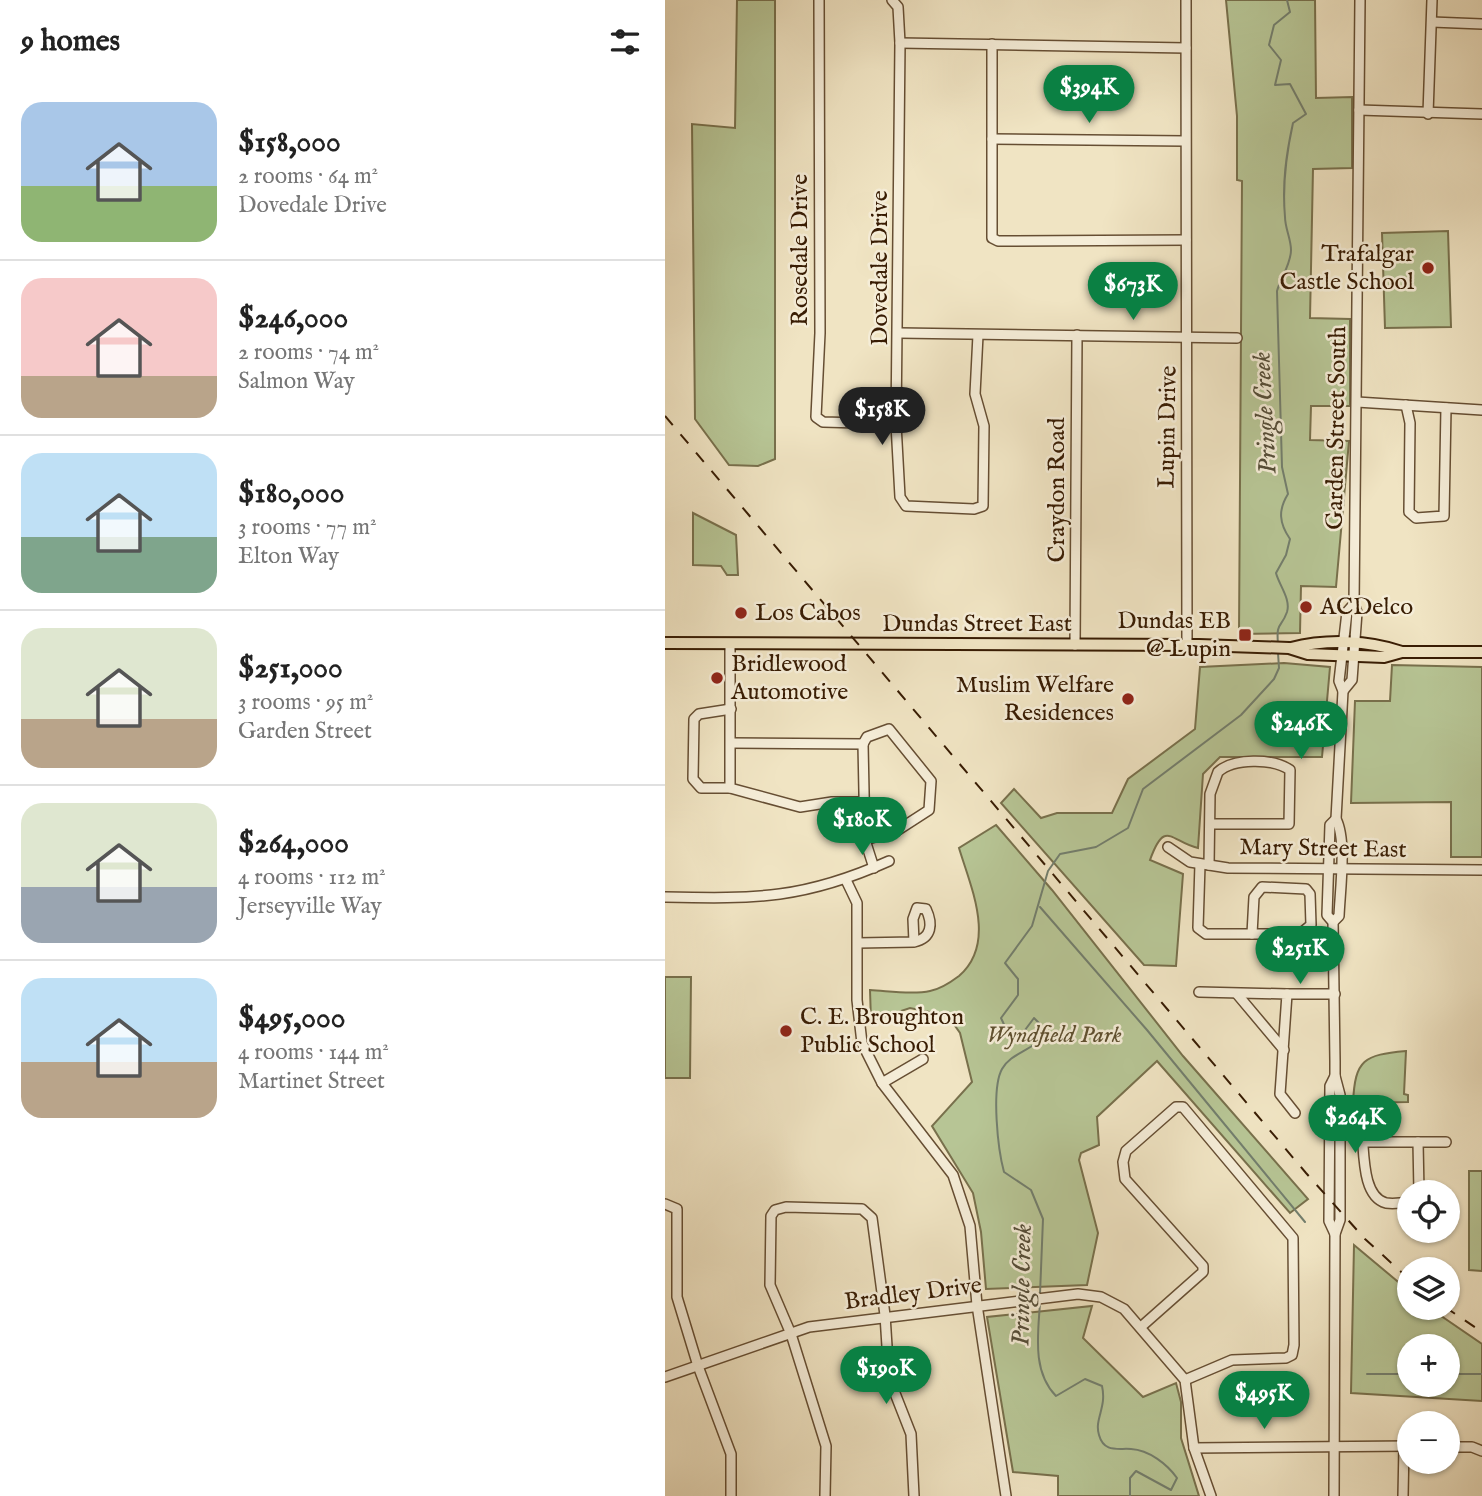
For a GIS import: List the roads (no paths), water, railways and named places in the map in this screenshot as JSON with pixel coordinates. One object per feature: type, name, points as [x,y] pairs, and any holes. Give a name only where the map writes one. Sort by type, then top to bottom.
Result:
[{"type":"main road","name":"Dundas Street East","points":[[665,643],[1188,645],[1287,648],[1309,643],[1349,650],[1384,645],[1402,652],[1482,652]]},
{"type":"street","name":"Rosedale Drive","points":[[819,0],[820,333],[815,417],[824,422],[897,424]]},
{"type":"street","name":"Dovedale Drive","points":[[892,0],[898,7],[900,43],[897,424],[900,501],[909,507],[974,509],[984,502],[984,426],[975,394],[978,335]]},
{"type":"street","name":"Lupin Drive","points":[[1186,0],[1188,645]]},
{"type":"street","name":"Garden Street South","points":[[1336,819],[1343,691],[1352,680],[1347,612],[1354,604],[1360,0]]},
{"type":"street","points":[[1428,114],[1432,0]]},
{"type":"street","points":[[1432,22],[1482,24]]},
{"type":"street","points":[[900,43],[1186,48]]},
{"type":"street","points":[[992,44],[992,238],[998,241],[1186,240]]},
{"type":"street","points":[[1359,110],[1482,114]]},
{"type":"street","points":[[992,139],[1185,141]]},
{"type":"street","points":[[899,333],[1237,338]]},
{"type":"street","name":"Craydon Road","points":[[1075,645],[1077,335]]},
{"type":"street","points":[[1357,402],[1482,410]]},
{"type":"street","points":[[1406,405],[1410,424],[1409,512],[1416,518],[1444,516],[1446,408]]},
{"type":"street","points":[[730,644],[730,788]]},
{"type":"street","points":[[731,709],[699,714],[694,719],[693,779],[700,787],[730,788],[800,807],[832,802],[863,802]]},
{"type":"street","points":[[865,840],[898,830],[929,810],[931,780],[889,729],[867,737],[863,744],[865,840],[874,868]]},
{"type":"street","points":[[731,743],[863,744]]},
{"type":"street","points":[[1211,824],[1289,824],[1290,771],[1277,764],[1234,763],[1224,765],[1211,786],[1211,824],[1198,928],[1206,933],[1252,934],[1300,934],[1311,925],[1310,894],[1299,887],[1258,888],[1254,897],[1252,934]]},
{"type":"street","points":[[1332,922],[1339,916],[1341,869],[1340,826],[1336,819],[1330,825],[1327,915],[1332,922],[1335,994],[1335,1076],[1330,1086],[1329,1220],[1335,1234]]},
{"type":"street","name":"Mary Street East","points":[[1168,847],[1190,862],[1205,865],[1482,870]]},
{"type":"street","points":[[665,897],[757,898],[793,894],[846,880],[889,861]]},
{"type":"street","points":[[846,880],[857,903],[860,1031],[867,1058],[953,1175],[970,1226],[977,1305],[1006,1496]]},
{"type":"street","points":[[858,943],[914,942]]},
{"type":"street","points":[[1199,992],[1237,995],[1335,994]]},
{"type":"street","points":[[1287,994],[1280,1094],[1295,1113]]},
{"type":"street","points":[[1237,995],[1284,1050]]},
{"type":"street","points":[[883,1083],[923,1059]]},
{"type":"street","points":[[1334,1496],[1335,1234],[1340,1220],[1340,1086],[1335,1076]]},
{"type":"street","points":[[1142,1326],[1203,1272],[1203,1266],[1125,1179],[1123,1162],[1126,1151],[1176,1107],[1183,1107],[1293,1238],[1292,1355],[1286,1358],[1231,1360],[1185,1380],[1194,1448],[1210,1496]]},
{"type":"street","points":[[1330,1110],[1335,1121],[1340,1124],[1358,1123],[1364,1142],[1367,1176],[1374,1193],[1387,1203],[1397,1203]]},
{"type":"street","points":[[1364,1142],[1446,1142]]},
{"type":"street","points":[[1418,1142],[1419,1180]]},
{"type":"street","points":[[665,1204],[677,1209],[677,1297],[698,1366],[731,1454],[731,1496]]},
{"type":"street","points":[[825,1496],[826,1446],[791,1334],[770,1285],[771,1216],[775,1210],[786,1207],[862,1209],[872,1218],[890,1378],[911,1434],[914,1496]]},
{"type":"street","name":"Bradley Drive","points":[[665,1377],[809,1327],[885,1315],[1078,1294],[1101,1297],[1124,1309],[1142,1326],[1185,1380]]},
{"type":"street","points":[[1194,1448],[1335,1444],[1397,1446]]},
{"type":"street","points":[[1460,1447],[1472,1447],[1482,1451]]},
{"type":"street","points":[[1403,1496],[1404,1474]]},
{"type":"waterway","name":"Pringle Creek","points":[[1278,644],[1278,628],[1288,607],[1276,573],[1286,555],[1290,539],[1281,516],[1288,494],[1282,467],[1277,291],[1291,250],[1284,205],[1288,147],[1293,123],[1306,114],[1290,84],[1275,85],[1281,60],[1269,45],[1274,25],[1290,12],[1287,0]]},
{"type":"waterway","name":"Pringle Creek","points":[[1040,1294],[1043,1219],[1031,1190],[1004,1172],[996,1105],[1002,1069],[1013,1057],[1036,1043],[1040,1024],[1034,1018],[1022,1034],[1008,1033],[1001,1018],[1018,995],[1018,979],[1005,963],[1032,926],[1048,871],[1060,854],[1096,847],[1128,828],[1143,789],[1241,715],[1274,679],[1279,668],[1278,653]]},
{"type":"waterway","points":[[1040,907],[1147,1030],[1305,1222]]},
{"type":"waterway","name":"Pringle Creek","points":[[1040,1303],[1038,1352],[1048,1386],[1056,1396],[1085,1379],[1102,1386],[1103,1401],[1098,1429],[1104,1445],[1138,1450],[1151,1455],[1177,1478],[1171,1490],[1136,1471],[1130,1478],[1130,1496]]},
{"type":"waterway","points":[[1367,1374],[1397,1374]]},
{"type":"waterway","points":[[1460,1374],[1482,1374]]},
{"type":"railway","points":[[665,416],[1306,1173],[1365,1239],[1397,1268]]},
{"type":"railway","points":[[1460,1317],[1482,1332]]},
{"type":"place","name":"Trafalgar Castle School","points":[[1428,268]]},
{"type":"place","name":"ACDelco","points":[[1306,607]]},
{"type":"place","name":"Los Cabos","points":[[741,613]]},
{"type":"place","name":"Dundas EB @ Lupin","points":[[1245,635]]},
{"type":"place","name":"Bridlewood Automotive","points":[[717,678]]},
{"type":"place","name":"Muslim Welfare Residences","points":[[1128,699]]},
{"type":"place","name":"C. E. Broughton Public School","points":[[786,1031]]},
{"type":"park label","name":"Wyndfield Park","points":[[1054,1035]]}]
